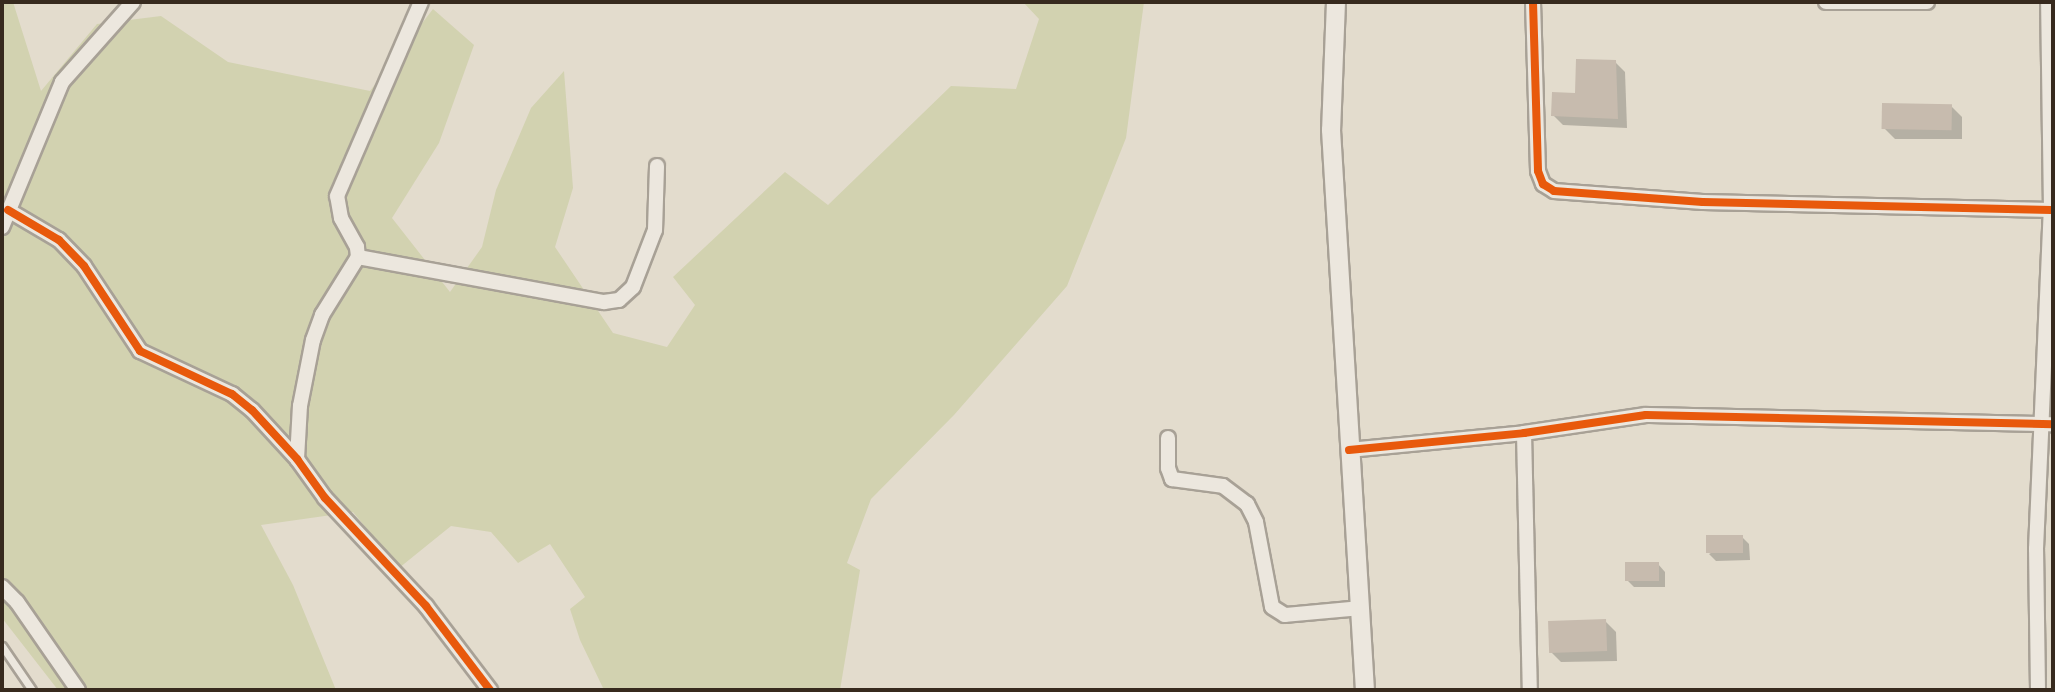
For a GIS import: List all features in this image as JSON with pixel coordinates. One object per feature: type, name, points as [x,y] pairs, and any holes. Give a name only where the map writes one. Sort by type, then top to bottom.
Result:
[{"type":"street","points":[[2,227],[62,82],[133,2]]},
{"type":"street","points":[[297,459],[300,406],[313,340],[322,315],[358,257],[357,247],[341,218],[337,196],[421,2]]},
{"type":"street","points":[[1336,2],[1331,130],[1365,690]]},
{"type":"street","points":[[1533,2],[1538,171],[1543,184],[1554,191],[1718,203],[2051,210]]},
{"type":"street","points":[[1826,2],[1927,2]]},
{"type":"street","points":[[2038,690],[2036,549],[2047,424],[2051,210],[2048,2]]},
{"type":"street","points":[[358,257],[604,302],[619,300],[633,287],[655,230],[657,166]]},
{"type":"street","points":[[8,210],[59,240],[84,266],[140,351],[232,394],[252,410],[297,459],[325,498],[426,606],[490,690]]},
{"type":"street","points":[[1349,450],[1524,433],[1646,415],[2047,424]]},
{"type":"street","points":[[1524,433],[1530,690]]},
{"type":"street","points":[[1168,438],[1168,468],[1172,479],[1223,486],[1247,504],[1256,522],[1272,607],[1285,615],[1360,608]]},
{"type":"street","points":[[2,587],[17,602],[78,690]]},
{"type":"lane","points":[[2,646],[32,690]]},
{"type":"green space","points":[[2,2],[13,2],[41,91],[97,24],[161,16],[228,62],[370,91],[433,9],[474,45],[439,143],[392,218],[450,292],[482,247],[496,190],[531,108],[564,71],[573,188],[555,247],[613,333],[667,347],[695,305],[673,277],[785,172],[828,205],[951,86],[1016,89],[1039,19],[1023,2],[1144,2],[1126,138],[1067,286],[954,415],[871,499],[847,563],[860,570],[840,690],[604,690],[580,640],[570,609],[585,597],[550,544],[518,563],[491,532],[451,526],[399,568],[353,512],[261,525],[293,585],[336,690],[58,690],[2,618]]},
{"type":"building","points":[[1576,59],[1616,60],[1618,119],[1551,116],[1552,92],[1575,93]]},
{"type":"building","points":[[1882,103],[1952,104],[1952,130],[1882,129]]},
{"type":"building","points":[[1706,535],[1743,535],[1743,553],[1706,553]]},
{"type":"building","points":[[1625,562],[1659,562],[1659,581],[1625,581]]},
{"type":"building","points":[[1606,619],[1607,651],[1549,653],[1548,621]]},
{"type":"cycle path","points":[[1533,2],[1538,171],[1543,184],[1554,191],[1703,202],[2051,210]]},
{"type":"cycle path","points":[[8,210],[59,240],[84,266],[140,351],[232,394],[252,410],[297,459],[325,498],[426,606],[490,690]]},
{"type":"cycle path","points":[[1349,450],[1524,433],[1646,415],[2053,424]]}]
